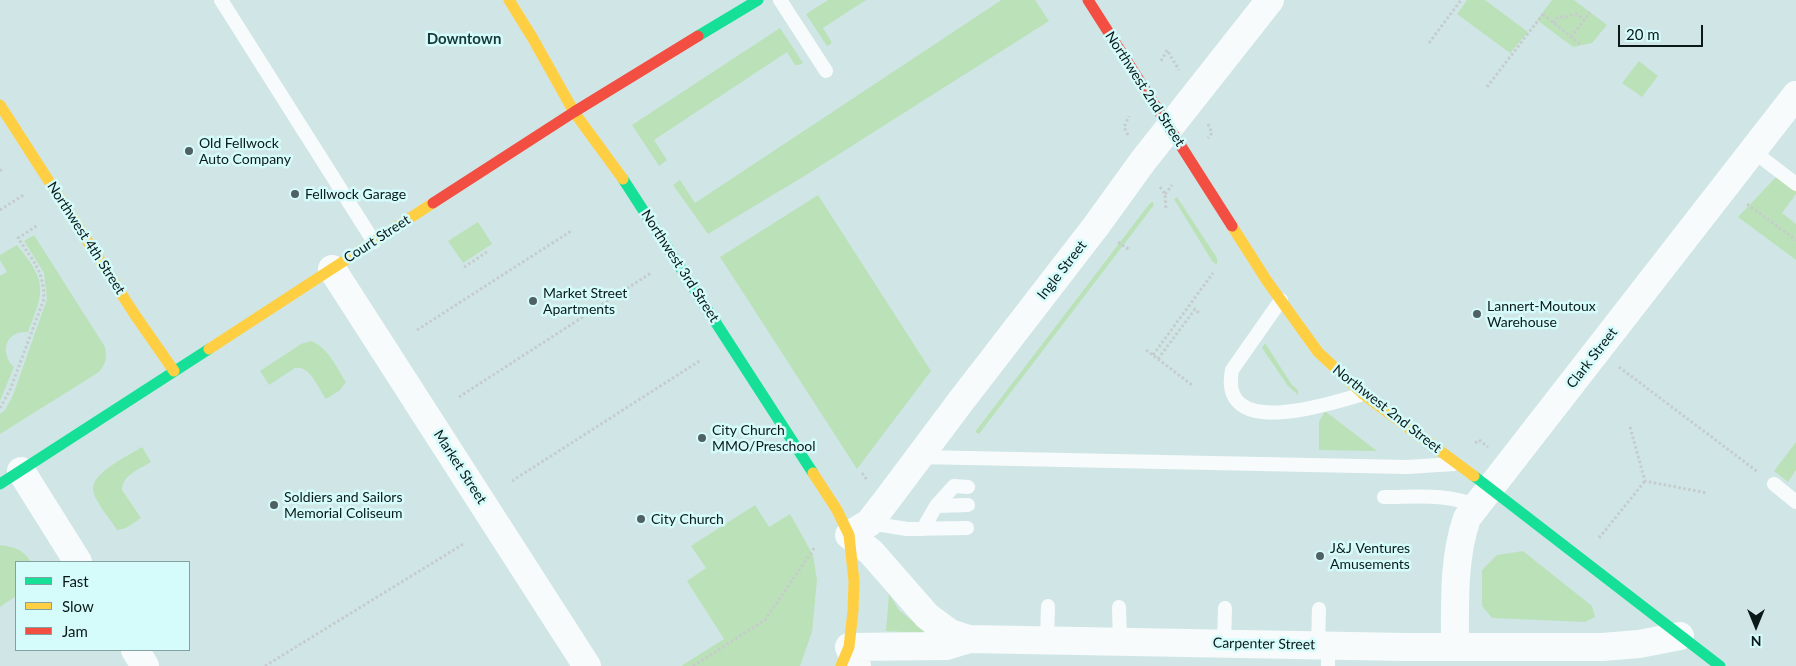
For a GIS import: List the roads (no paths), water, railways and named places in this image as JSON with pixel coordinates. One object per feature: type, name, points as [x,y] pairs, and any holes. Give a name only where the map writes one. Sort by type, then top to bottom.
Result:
[{"type":"main road","name":"Northwest 3rd Street","points":[[509,0],[574,112],[636,196],[837,510],[859,529],[849,660]]},
{"type":"main road","name":"Court Street","points":[[10,477],[574,112],[758,0]]},
{"type":"main road","name":"Northwest 2nd Street","points":[[1088,0],[1281,300],[1318,352],[1363,394],[1457,464],[1483,497],[1582,560],[1720,666]]},
{"type":"main road","name":"Northwest 4th Street","points":[[0,104],[135,315],[174,371]]},
{"type":"street","name":"Ingle Street","points":[[859,529],[919,457],[1169,128],[1270,0]]},
{"type":"street","name":"Clark Street","points":[[1455,646],[1455,598],[1460,546],[1467,518],[1796,96]]},
{"type":"street","name":"Market Street","points":[[332,269],[587,666]]},
{"type":"street","points":[[10,477],[77,561]]},
{"type":"street","name":"Northwest 3rd Street","points":[[859,529],[871,552],[927,616],[950,633],[969,639]]},
{"type":"street","name":"Carpenter Street","points":[[849,660],[946,646],[969,639],[1224,643],[1325,652],[1455,646],[1602,648],[1639,644],[1680,636]]},
{"type":"street","points":[[136,651],[145,666]]},
{"type":"lane","points":[[221,0],[374,242]]},
{"type":"lane","points":[[780,0],[826,71]]},
{"type":"lane","points":[[1753,151],[1796,184]]},
{"type":"lane","points":[[1281,300],[1232,370],[1229,382],[1231,391],[1238,401],[1247,408],[1259,413],[1293,412],[1326,406],[1363,394]]},
{"type":"lane","points":[[919,457],[1407,467],[1457,464]]},
{"type":"lane","points":[[1774,484],[1796,502]]},
{"type":"lane","points":[[923,529],[936,506],[954,486],[968,487]]},
{"type":"lane","points":[[1384,497],[1442,497],[1462,500],[1483,497]]},
{"type":"lane","points":[[936,506],[968,505]]},
{"type":"lane","points":[[859,529],[967,528]]},
{"type":"lane","points":[[1047,640],[1048,606]]},
{"type":"lane","points":[[1119,607],[1120,642]]},
{"type":"lane","points":[[1224,608],[1224,643]]},
{"type":"lane","points":[[1319,609],[1325,652]]},
{"type":"place","name":"Old Fellwock Auto Company","points":[[189,151]]},
{"type":"place","name":"Fellwock Garage","points":[[295,194]]},
{"type":"place","name":"Market Street Apartments","points":[[533,301]]},
{"type":"place","name":"Lannert-Moutoux Warehouse","points":[[1477,314]]},
{"type":"place","name":"City Church MMO/Preschool","points":[[702,438]]},
{"type":"place","name":"Soldiers and Sailors Memorial Coliseum","points":[[274,505]]},
{"type":"place","name":"City Church","points":[[641,519]]},
{"type":"place","name":"J&J Ventures Amusements","points":[[1320,556]]},
{"type":"district","name":"Downtown","points":[[464,39]]}]
